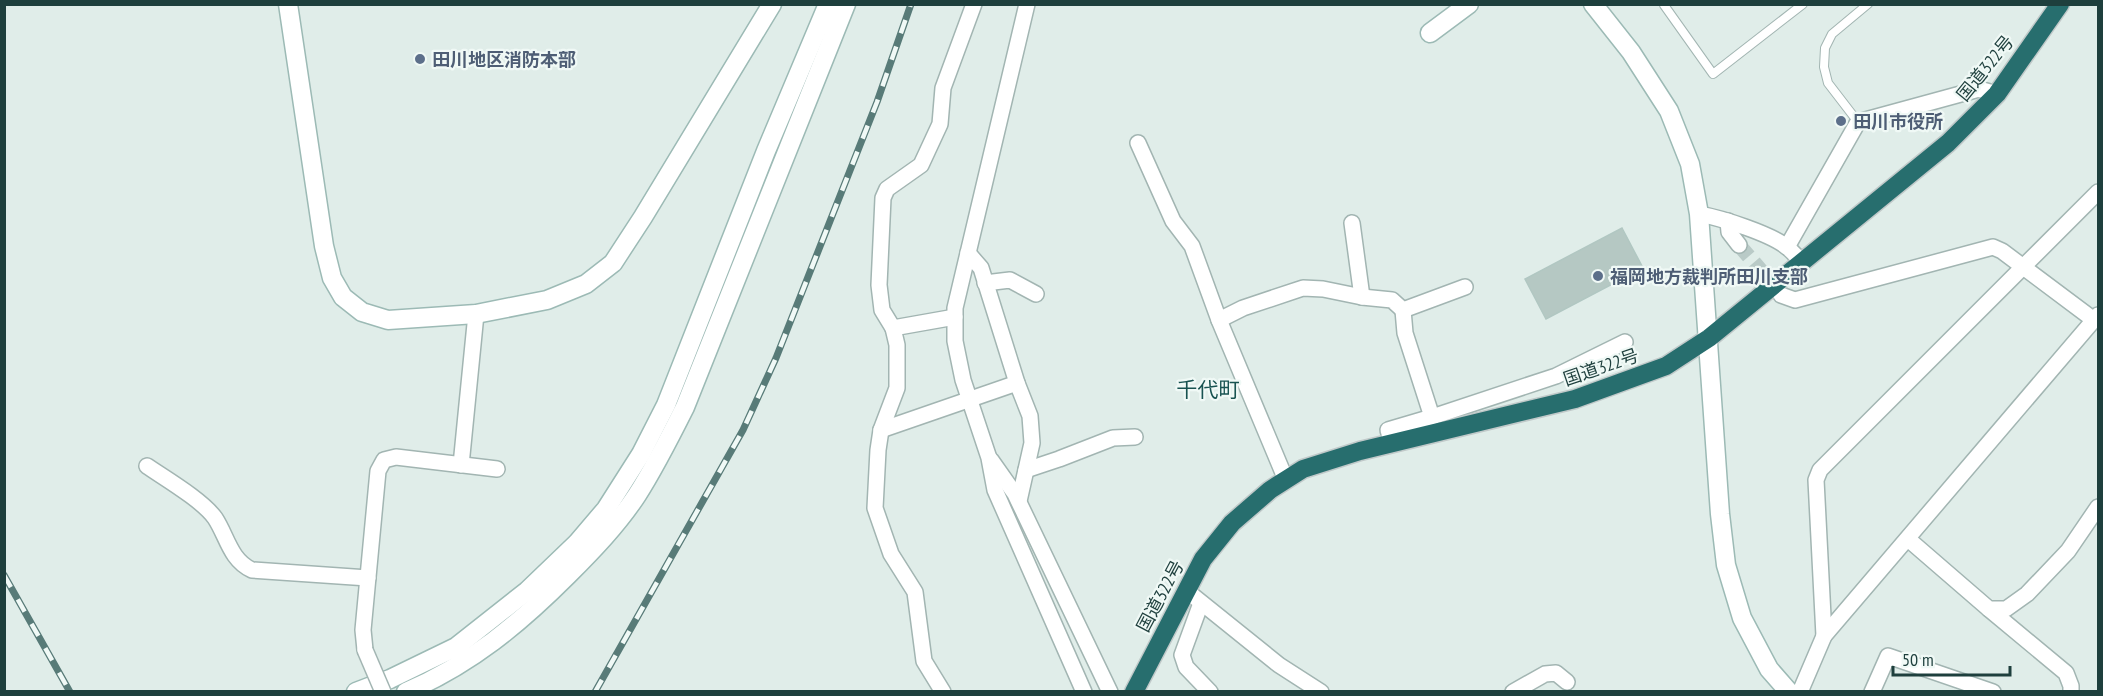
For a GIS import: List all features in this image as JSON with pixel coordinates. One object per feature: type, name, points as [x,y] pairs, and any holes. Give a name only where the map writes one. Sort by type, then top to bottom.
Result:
[{"type":"highway","name":"国道322号","points":[[1134,692],[1203,560],[1232,523],[1270,490],[1303,469],[1392,443],[1575,399],[1666,366],[1708,338],[1948,143],[1997,94],[2060,4]]},
{"type":"street","points":[[288,4],[324,246],[332,278],[344,297],[362,312],[388,320],[476,314],[547,300],[586,284],[613,263],[772,4]]},
{"type":"street","points":[[356,692],[390,679],[456,647],[527,591],[578,543],[606,509],[641,454],[666,405],[766,151],[828,4]]},
{"type":"street","points":[[406,692],[464,663],[512,628],[597,546],[635,497],[660,456],[685,407],[846,4]]},
{"type":"street","points":[[943,692],[924,661],[915,592],[891,555],[875,508],[881,430],[897,388],[897,345],[893,327],[882,310],[879,285],[883,198],[887,189],[921,165],[940,123],[943,88],[974,4]]},
{"type":"street","points":[[1027,4],[955,308],[955,340],[963,380],[989,458],[995,490],[1084,692]]},
{"type":"street","points":[[1430,33],[1469,4]]},
{"type":"street","points":[[1593,4],[1631,52],[1669,111],[1690,164],[1699,214],[1720,514],[1726,565],[1742,618],[1769,669],[1789,692]]},
{"type":"street","points":[[1787,247],[1858,122],[1978,89],[1997,94]]},
{"type":"street","points":[[1138,142],[1173,221],[1192,246],[1219,320],[1286,480]]},
{"type":"street","points":[[1824,636],[1816,480],[1820,470],[2098,192]]},
{"type":"street","points":[[1699,214],[1728,221],[1787,247],[1801,261]]},
{"type":"street","points":[[1728,221],[1729,232],[1739,245]]},
{"type":"street","points":[[1352,223],[1362,297]]},
{"type":"street","points":[[1782,295],[1795,300],[1993,247],[2002,251],[2096,318],[1824,636],[1800,692]]},
{"type":"street","points":[[968,253],[981,268],[1017,383],[1030,416],[1032,443],[1019,501]]},
{"type":"street","points":[[985,283],[1010,280],[1036,294]]},
{"type":"street","points":[[1403,310],[1465,287]]},
{"type":"street","points":[[1219,320],[1243,308],[1303,288],[1392,300],[1403,310],[1406,333],[1432,417]]},
{"type":"street","points":[[461,465],[476,314]]},
{"type":"street","points":[[893,327],[955,317]]},
{"type":"street","points":[[696,326],[716,330]]},
{"type":"street","points":[[1392,443],[1388,430],[1556,376],[1626,342]]},
{"type":"street","points":[[881,430],[1017,383]]},
{"type":"street","points":[[1026,470],[1113,438],[1135,437]]},
{"type":"street","points":[[383,692],[365,650],[363,630],[378,471],[384,460],[396,457],[497,469]]},
{"type":"street","points":[[989,458],[1005,477],[1019,501],[1110,692]]},
{"type":"street","points":[[147,466],[214,516],[241,565],[252,570],[368,578]]},
{"type":"street","points":[[1989,609],[2006,609],[2027,594],[2068,551],[2098,507]]},
{"type":"street","points":[[1908,538],[2066,673],[2071,692]]},
{"type":"street","points":[[1187,591],[1280,665],[1321,692]]},
{"type":"street","points":[[1201,603],[1182,655],[1186,667],[1210,692]]},
{"type":"street","points":[[1872,692],[1888,656],[1993,692]]},
{"type":"street","points":[[1513,692],[1545,674],[1556,673],[1567,682]]},
{"type":"lane","points":[[1664,5],[1713,74],[1803,4]]},
{"type":"lane","points":[[1858,122],[1828,83],[1824,67],[1825,48],[1832,34],[1868,4]]},
{"type":"building","points":[[1622,228],[1643,268],[1546,319],[1525,279]]},
{"type":"tunnel","points":[[1739,245],[1780,293]]},
{"type":"railway","points":[[595,692],[743,430],[776,358],[877,102],[911,4]]},
{"type":"railway","points":[[4,575],[70,692]]},
{"type":"place","name":"田川地区消防本部","points":[[420,59]]},
{"type":"place","name":"田川市役所","points":[[1841,121]]},
{"type":"place","name":"福岡地方裁判所田川支部","points":[[1598,276]]},
{"type":"district","name":"千代町","points":[[1208,389]]}]
